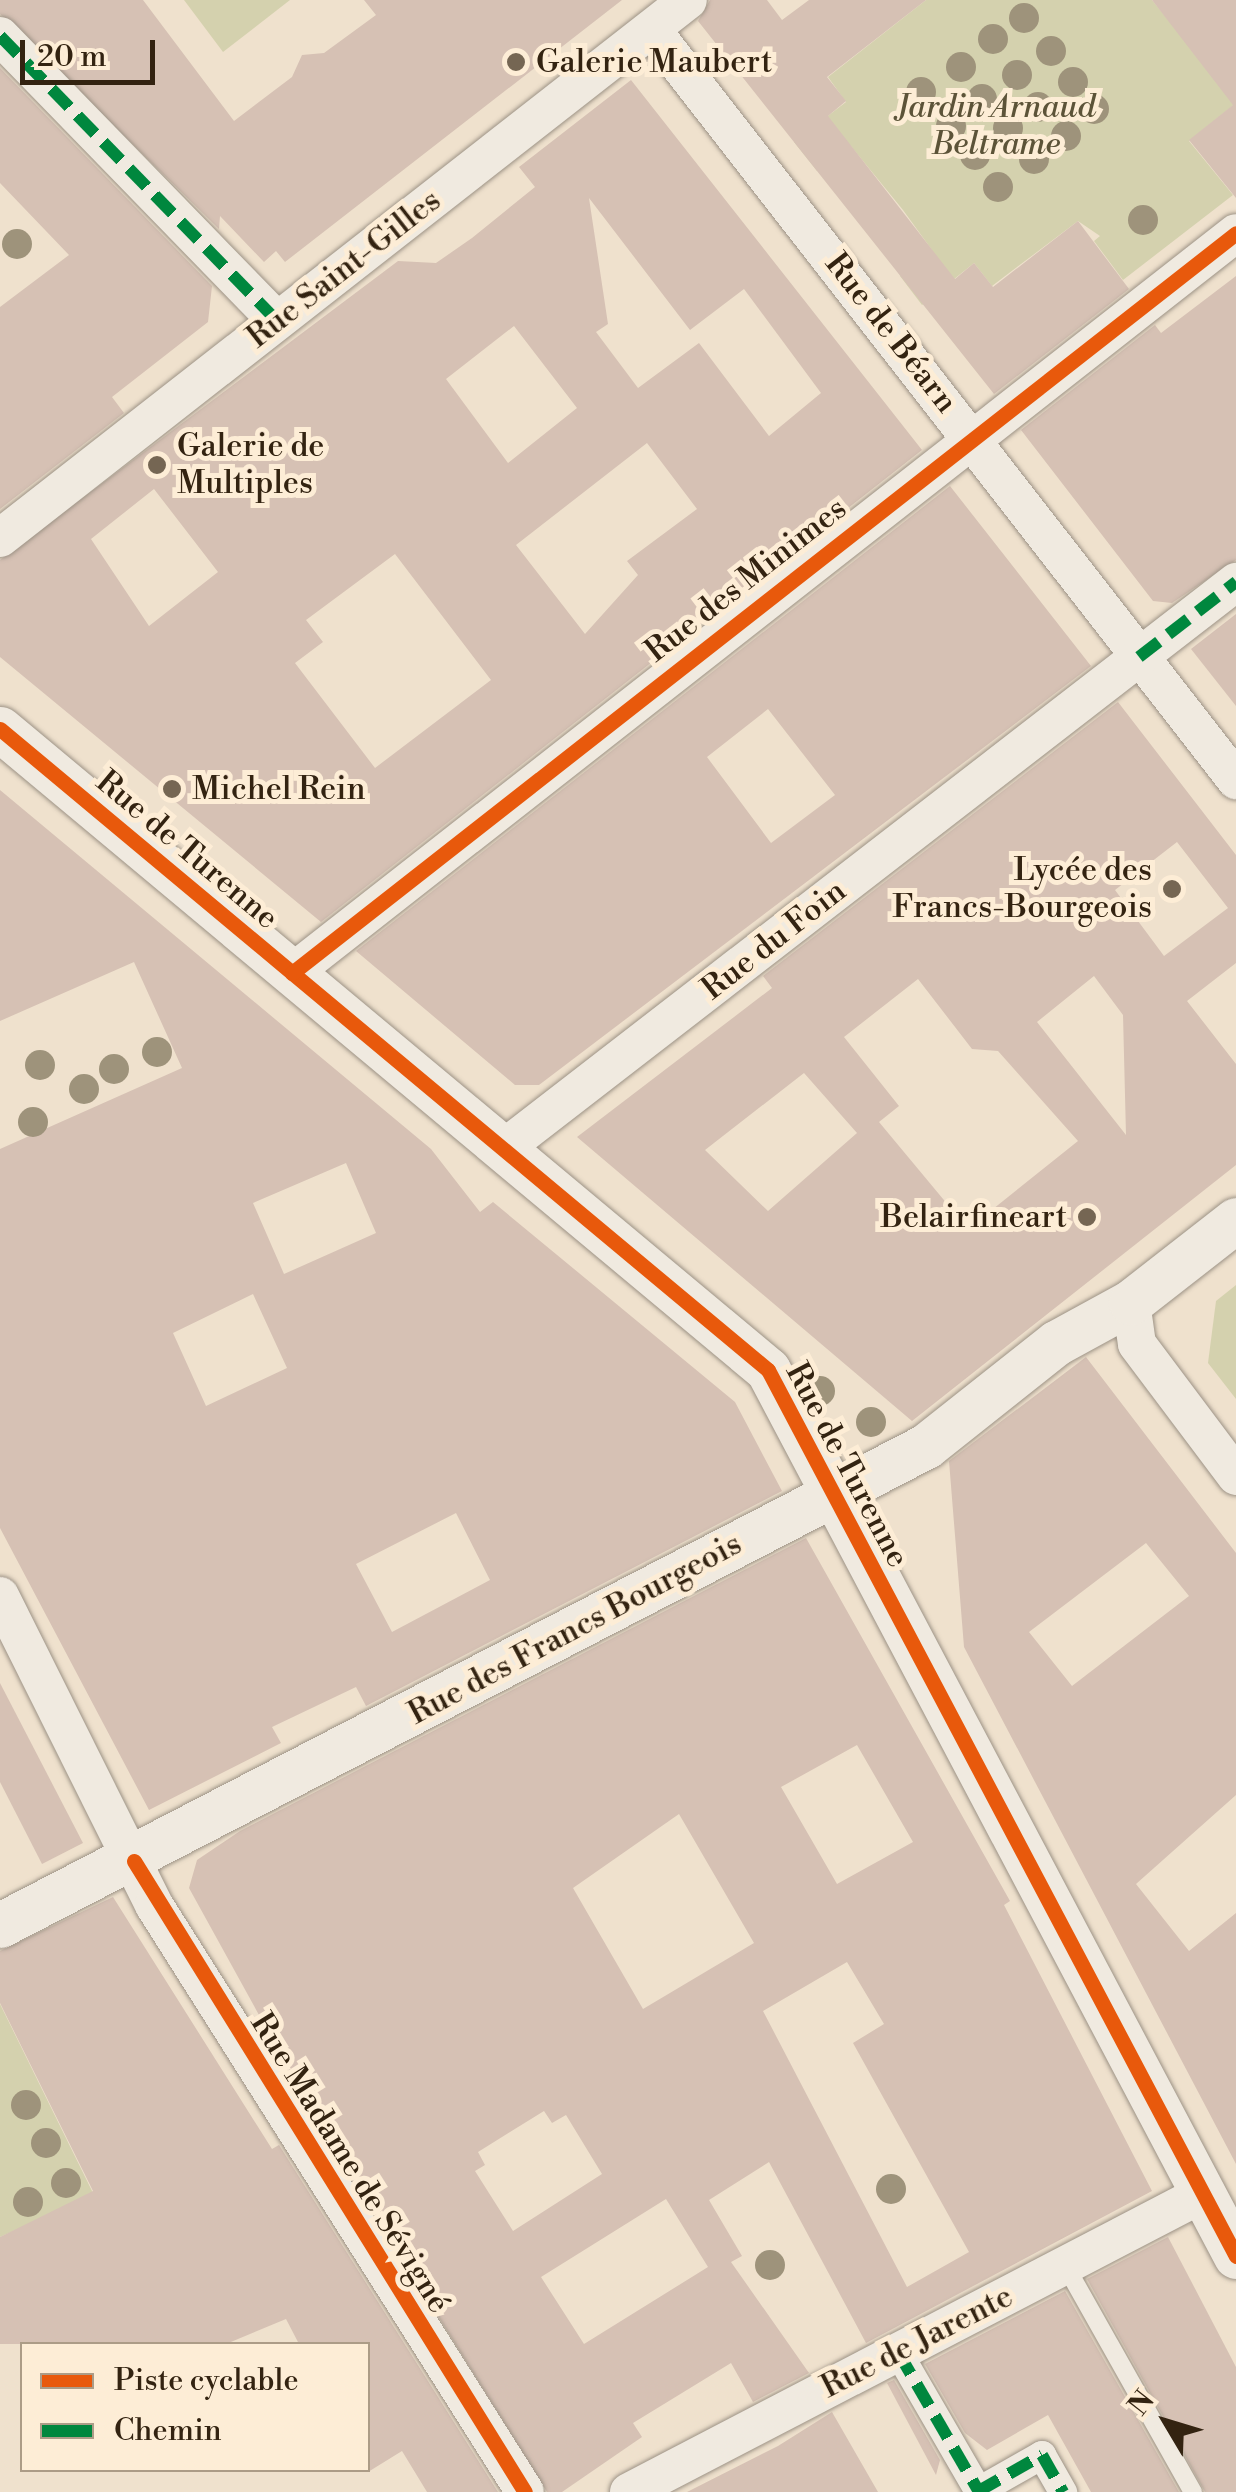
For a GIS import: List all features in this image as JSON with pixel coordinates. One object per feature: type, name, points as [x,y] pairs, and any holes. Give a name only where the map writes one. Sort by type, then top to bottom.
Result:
[{"type":"street","name":"Rue Saint-Gilles","points":[[0,538],[688,0]]},
{"type":"street","name":"Rue de Béarn","points":[[652,30],[1236,780]]},
{"type":"street","points":[[0,36],[277,321]]},
{"type":"street","name":"Rue des Minimes","points":[[292,973],[1236,232]]},
{"type":"street","name":"Rue du Foin","points":[[502,1150],[1236,582]]},
{"type":"street","name":"Rue de Turenne","points":[[0,728],[768,1370],[1206,2192],[1236,2256]]},
{"type":"street","name":"Rue des Francs Bourgeois","points":[[0,1925],[134,1861],[926,1446],[1056,1343],[1131,1302],[1236,1220]]},
{"type":"street","points":[[1131,1302],[1137,1344],[1236,1476]]},
{"type":"street","name":"Rue Madame de Sévigné","points":[[0,1596],[134,1861],[525,2492]]},
{"type":"street","name":"Rue de Jarente","points":[[628,2492],[1206,2192]]},
{"type":"street","points":[[898,2352],[978,2492],[1042,2455],[1062,2492]]},
{"type":"lane","points":[[1065,2265],[1193,2492]]},
{"type":"green space","points":[[184,0],[290,0],[223,52]]},
{"type":"green space","name":"Jardin Arnaud Beltrame","points":[[926,0],[1152,0],[1236,103],[1189,141],[1233,195],[1123,280],[1094,241],[1100,236],[1078,221],[992,286],[974,263],[922,305],[900,276],[932,250],[903,210],[850,145],[817,171],[794,142],[846,102],[828,77]]},
{"type":"green space","points":[[1236,1285],[1236,1399],[1208,1363],[1216,1301]]},
{"type":"green space","points":[[0,2004],[94,2195],[0,2237]]},
{"type":"building","points":[[0,0],[143,0],[234,121],[292,77],[302,55],[324,53],[376,15],[364,0],[622,0],[285,262],[276,251],[264,262],[220,216],[219,229],[0,14]]},
{"type":"building","points":[[710,0],[767,0],[782,20],[809,0],[926,0],[827,77],[846,101],[828,116],[955,279],[974,263],[993,287],[1078,221],[1129,289],[994,394],[698,21]]},
{"type":"building","points":[[1152,0],[1236,0],[1236,198],[1189,140],[1233,105]]},
{"type":"building","points":[[0,68],[212,286],[208,322],[112,397],[124,413],[0,509],[0,307],[69,255],[0,183]]},
{"type":"building","points":[[631,80],[922,450],[321,922],[0,657],[0,560],[398,261],[436,263],[472,238],[535,187],[519,167]],"holes":[[[589,198],[690,330],[744,289],[821,393],[769,436],[699,343],[638,388],[596,332],[608,324]],[[514,326],[577,408],[508,463],[446,379]],[[647,443],[697,509],[627,561],[638,575],[585,634],[516,545]],[[154,489],[218,572],[149,626],[91,539]],[[395,554],[491,680],[375,768],[295,663],[323,642],[306,620]]]},
{"type":"building","points":[[1236,276],[1236,560],[1172,603],[1153,601],[1021,430],[1155,325],[1161,333]]},
{"type":"building","points":[[950,486],[1091,666],[539,1085],[515,1085],[356,951]],"holes":[[[768,709],[835,795],[771,843],[707,757]]]},
{"type":"building","points":[[1236,614],[1236,706],[1191,649]]},
{"type":"building","points":[[1118,702],[1236,855],[1236,963],[1187,1001],[1236,1064],[1236,1165],[912,1421],[577,1137],[772,988],[763,976]],"holes":[[[1177,842],[1228,908],[1164,956],[1115,890]],[[1094,976],[1123,1015],[1126,1135],[1037,1022]],[[918,979],[972,1049],[998,1051],[1078,1141],[968,1229],[879,1122],[899,1106],[844,1037]],[[804,1073],[857,1133],[768,1211],[705,1150]]]},
{"type":"building","points":[[0,790],[431,1149],[480,1212],[493,1202],[735,1402],[782,1491],[366,1706],[356,1687],[272,1727],[281,1743],[149,1810],[0,1528],[0,1149],[182,1068],[134,962],[0,1021]],"holes":[[[346,1163],[376,1233],[284,1274],[253,1203]],[[253,1294],[287,1368],[206,1406],[173,1333]],[[456,1513],[490,1580],[392,1632],[356,1564]]]},
{"type":"building","points":[[1086,1357],[1236,1553],[1236,1795],[1136,1884],[1189,1951],[1236,1913],[1236,2164],[964,1647],[949,1461]],"holes":[[[1146,1543],[1189,1596],[1072,1686],[1029,1632]]]},
{"type":"building","points":[[806,1538],[1010,1901],[1004,1905],[1152,2191],[866,2343],[769,2162],[709,2200],[742,2256],[731,2262],[809,2373],[753,2402],[731,2363],[633,2423],[642,2437],[562,2492],[547,2492],[318,2122],[189,1888],[197,1860],[240,1831]],"holes":[[[857,1745],[913,1842],[837,1884],[781,1787]],[[679,1814],[754,1943],[643,2009],[573,1888]],[[847,1962],[884,2024],[853,2043],[969,2252],[907,2287],[763,2011]],[[544,2111],[552,2123],[566,2115],[602,2174],[513,2231],[475,2171],[485,2165],[478,2152]],[[666,2199],[708,2267],[584,2344],[541,2277]]]},
{"type":"building","points":[[0,1683],[83,1843],[42,1864],[0,1782]]},
{"type":"building","points":[[113,1897],[272,2149],[279,2145],[498,2492],[427,2492],[402,2451],[370,2471],[370,2342],[298,2342],[286,2319],[231,2342],[0,2344],[0,2237],[93,2191],[0,2003],[0,1951]]},
{"type":"building","points":[[1168,2237],[1236,2367],[1236,2492],[1205,2492],[1087,2279]]},
{"type":"building","points":[[1065,2291],[1179,2492],[1091,2492],[1048,2415],[987,2450],[965,2433],[925,2364]]},
{"type":"building","points":[[894,2380],[940,2460],[936,2475],[887,2383]]},
{"type":"building","points":[[832,2412],[878,2492],[687,2492],[778,2446]]},
{"type":"marked path","points":[[0,36],[277,321]]},
{"type":"marked path","points":[[1139,657],[1236,582]]},
{"type":"marked path","points":[[898,2352],[979,2492]]},
{"type":"marked path","points":[[977,2492],[1042,2455],[1063,2492]]},
{"type":"cycle path","points":[[292,973],[1236,233]]},
{"type":"cycle path","points":[[0,729],[768,1370],[1236,2256]]},
{"type":"cycle path","points":[[134,1861],[525,2492]]},
{"type":"place","name":"Galerie Maubert","points":[[516,62]]},
{"type":"place","name":"Galerie de Multiples","points":[[157,465]]},
{"type":"place","name":"Michel Rein","points":[[172,789]]},
{"type":"place","name":"Lycée des Francs-Bourgeois","points":[[1172,889]]},
{"type":"place","name":"Belairfineart","points":[[1087,1217]]}]
